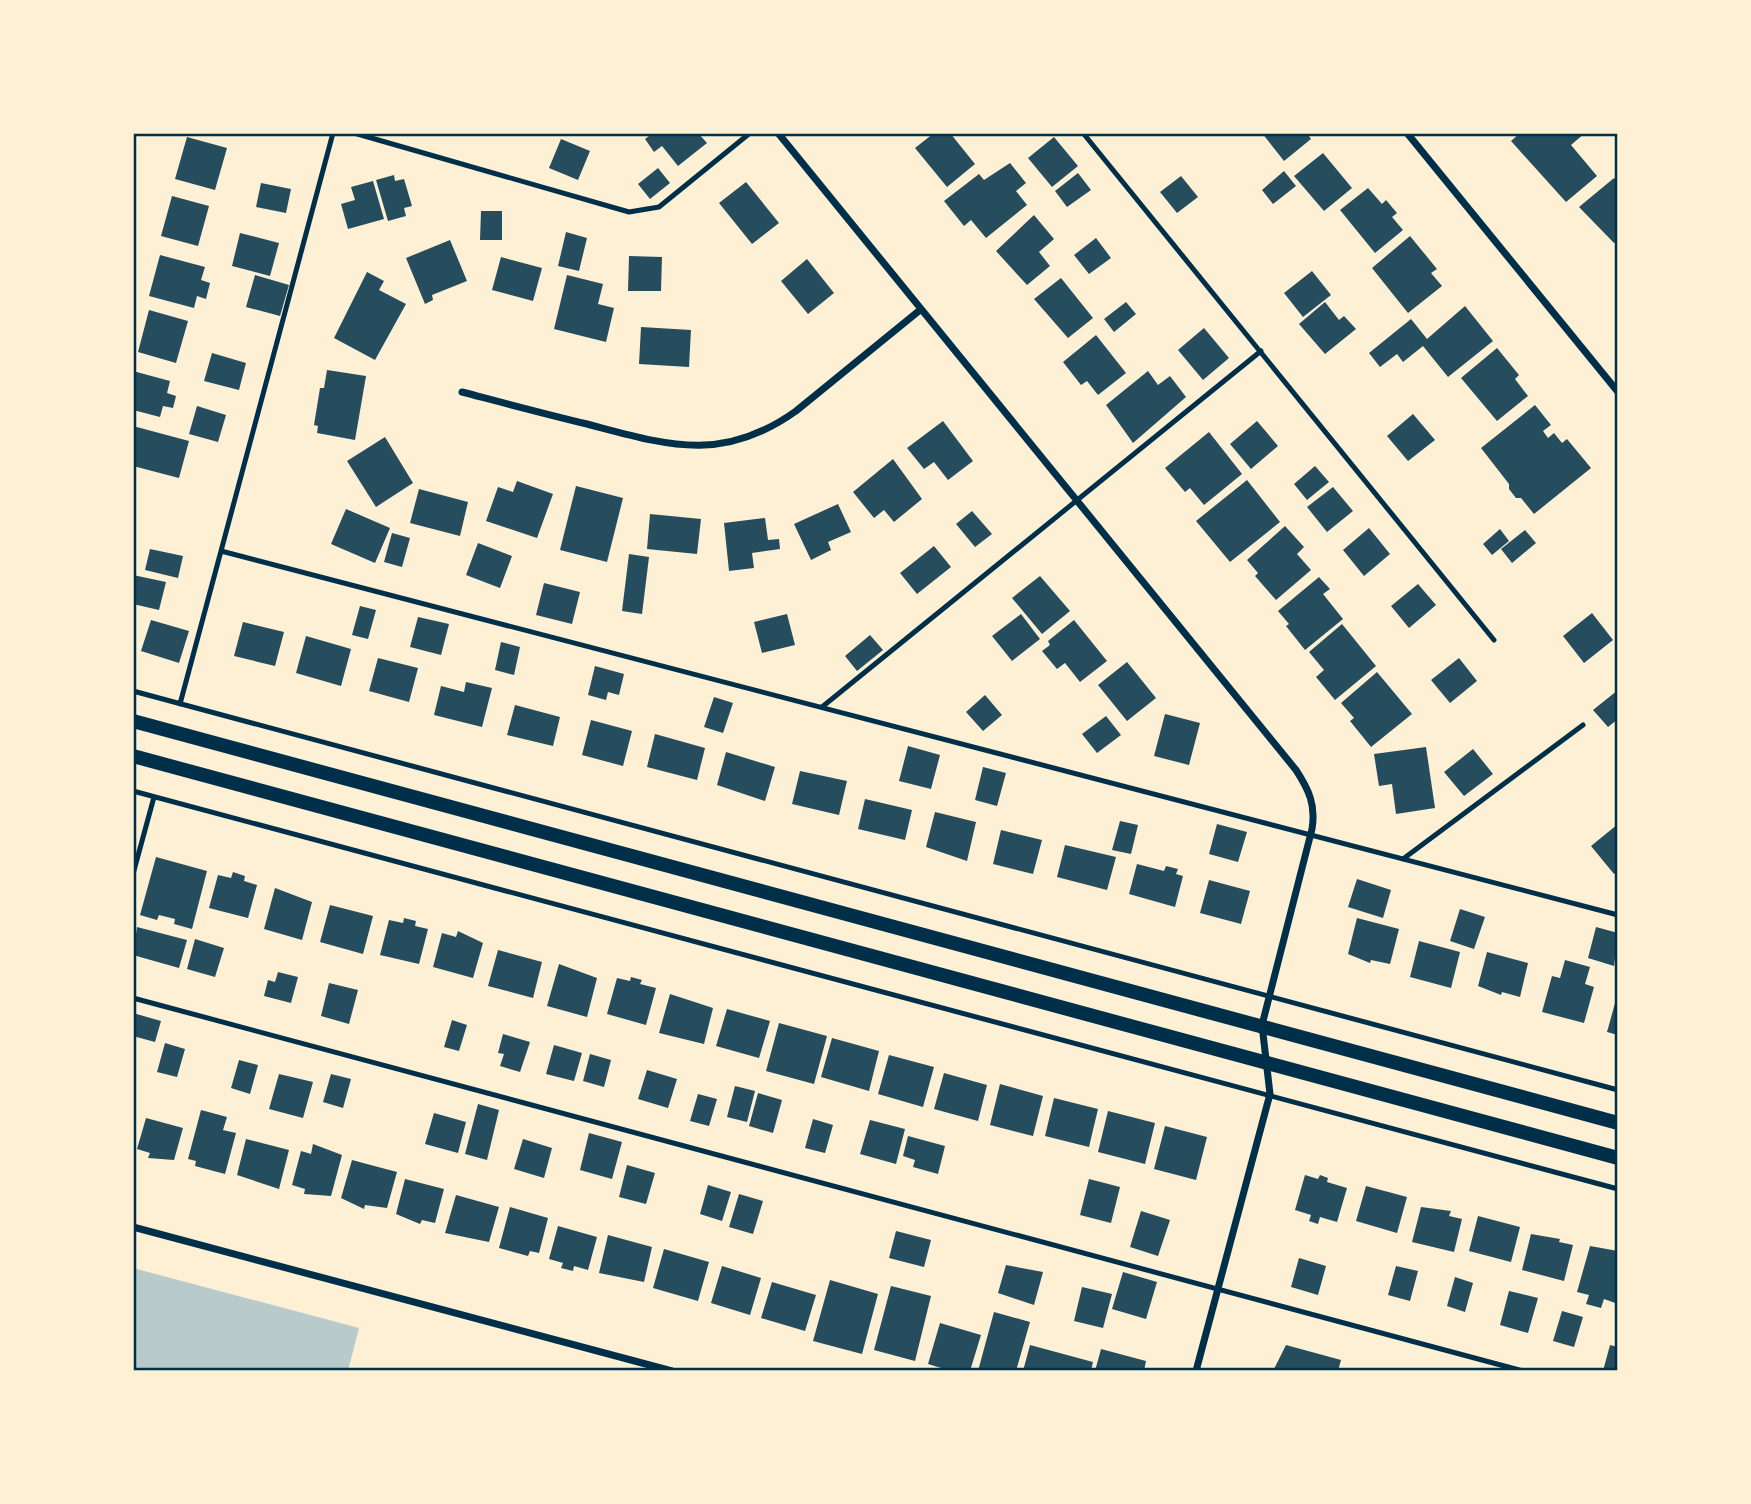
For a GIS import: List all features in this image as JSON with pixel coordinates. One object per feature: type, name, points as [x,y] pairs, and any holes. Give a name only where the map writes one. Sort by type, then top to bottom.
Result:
[{"type":"main road","points":[[133,720],[1618,1123]]},
{"type":"main road","points":[[133,756],[1618,1158]]},
{"type":"street","points":[[778,133],[1309,789],[1314,817],[1262,1025],[1270,1094],[1196,1371]]},
{"type":"street","points":[[1407,133],[1618,392]]},
{"type":"street","points":[[462,392],[673,446],[737,441],[778,424],[920,310]]},
{"type":"street","points":[[133,1227],[673,1371]]},
{"type":"lane","points":[[180,704],[332,133]]},
{"type":"lane","points":[[354,133],[629,212],[659,207],[750,133]]},
{"type":"lane","points":[[1083,133],[1494,640]]},
{"type":"lane","points":[[822,708],[1261,351]]},
{"type":"lane","points":[[221,551],[1618,915]]},
{"type":"lane","points":[[133,691],[1618,1090]]},
{"type":"lane","points":[[1403,859],[1583,724]]},
{"type":"lane","points":[[133,791],[1618,1189]]},
{"type":"lane","points":[[133,874],[154,797]]},
{"type":"lane","points":[[133,998],[1219,1287],[1523,1371]]},
{"type":"shaded area","points":[[133,1268],[359,1328],[348,1371],[133,1371]]},
{"type":"building","points":[[653,133],[698,133],[707,143],[678,166],[662,146],[654,152],[645,139]]},
{"type":"building","points":[[934,133],[950,133],[975,164],[947,187],[915,148]]},
{"type":"building","points":[[1262,133],[1307,133],[1311,139],[1284,161]]},
{"type":"building","points":[[1520,133],[1585,133],[1571,145],[1597,176],[1566,202],[1511,141]]},
{"type":"building","points":[[187,137],[227,148],[215,190],[175,179]]},
{"type":"building","points":[[1054,137],[1078,166],[1052,187],[1028,158]]},
{"type":"building","points":[[561,139],[590,151],[578,180],[549,168]]},
{"type":"building","points":[[1323,153],[1352,188],[1324,211],[1294,176]]},
{"type":"building","points":[[1010,163],[1026,183],[1016,191],[1027,205],[986,238],[971,220],[964,226],[944,201],[979,174],[984,180]]},
{"type":"building","points":[[658,168],[670,183],[650,199],[638,184]]},
{"type":"building","points":[[1284,171],[1296,186],[1273,204],[1262,190]]},
{"type":"building","points":[[1078,173],[1091,190],[1067,207],[1055,191]]},
{"type":"building","points":[[394,175],[395,181],[404,179],[412,206],[404,208],[406,216],[388,221],[376,180]]},
{"type":"building","points":[[1181,176],[1198,197],[1177,213],[1160,192]]},
{"type":"building","points":[[1614,178],[1618,183],[1618,240],[1614,243],[1579,207]]},
{"type":"building","points":[[373,181],[384,219],[348,229],[341,204],[355,200],[351,187]]},
{"type":"building","points":[[746,182],[779,223],[752,244],[719,203]]},
{"type":"building","points":[[261,183],[291,189],[286,213],[256,207]]},
{"type":"building","points":[[1368,188],[1382,204],[1386,200],[1397,213],[1392,217],[1403,230],[1375,253],[1340,210]]},
{"type":"building","points":[[172,196],[209,206],[198,246],[161,236]]},
{"type":"building","points":[[481,211],[502,211],[502,240],[480,240]]},
{"type":"building","points":[[1034,215],[1054,239],[1039,252],[1050,266],[1027,285],[996,251]]},
{"type":"building","points":[[566,232],[587,238],[579,271],[558,266]]},
{"type":"building","points":[[240,233],[279,243],[270,276],[232,266]]},
{"type":"building","points":[[1410,236],[1437,269],[1431,273],[1442,286],[1408,313],[1372,268]]},
{"type":"building","points":[[1096,238],[1111,258],[1089,274],[1074,255]]},
{"type":"building","points":[[450,240],[467,281],[432,295],[433,300],[425,304],[406,258]]},
{"type":"building","points":[[160,255],[205,267],[201,280],[210,283],[206,299],[197,296],[194,308],[149,296]]},
{"type":"building","points":[[629,256],[662,257],[661,291],[628,291]]},
{"type":"building","points":[[501,257],[542,268],[533,301],[492,290]]},
{"type":"building","points":[[807,259],[834,293],[808,314],[781,281]]},
{"type":"building","points":[[1312,271],[1331,295],[1303,317],[1284,293]]},
{"type":"building","points":[[367,272],[384,281],[379,290],[406,304],[375,360],[334,338]]},
{"type":"building","points":[[255,275],[289,285],[280,316],[246,307]]},
{"type":"building","points":[[567,275],[603,284],[598,304],[614,308],[606,342],[554,329]]},
{"type":"building","points":[[1061,278],[1093,318],[1068,338],[1034,299]]},
{"type":"building","points":[[1126,302],[1136,314],[1114,332],[1104,319]]},
{"type":"building","points":[[1325,302],[1339,320],[1344,316],[1356,329],[1325,354],[1299,324]]},
{"type":"building","points":[[1465,306],[1493,341],[1448,377],[1423,346],[1403,362],[1397,354],[1380,367],[1369,353],[1411,319],[1427,339]]},
{"type":"building","points":[[149,310],[188,321],[176,363],[138,352]]},
{"type":"building","points":[[641,327],[691,330],[689,367],[639,364]]},
{"type":"building","points":[[1204,328],[1229,358],[1203,380],[1178,350]]},
{"type":"building","points":[[1096,335],[1126,373],[1098,395],[1087,381],[1081,385],[1063,362]]},
{"type":"building","points":[[1497,348],[1519,375],[1515,379],[1528,396],[1497,421],[1461,378]]},
{"type":"building","points":[[212,353],[246,363],[239,390],[204,381]]},
{"type":"building","points":[[327,370],[366,376],[355,440],[317,433],[318,426],[314,425],[320,388],[324,388]]},
{"type":"building","points":[[133,371],[170,381],[167,393],[176,396],[173,408],[163,406],[160,417],[133,410]]},
{"type":"building","points":[[1148,371],[1158,385],[1170,376],[1186,397],[1133,443],[1106,405]]},
{"type":"building","points":[[1535,405],[1551,425],[1543,431],[1548,438],[1554,433],[1562,443],[1567,439],[1591,468],[1534,514],[1521,498],[1516,498],[1509,489],[1509,484],[1481,448]]},
{"type":"building","points":[[197,406],[226,415],[218,442],[189,434]]},
{"type":"building","points":[[1413,414],[1435,440],[1408,461],[1387,436]]},
{"type":"building","points":[[943,421],[973,461],[948,480],[934,462],[924,469],[907,448]]},
{"type":"building","points":[[1257,421],[1278,446],[1251,469],[1230,444]]},
{"type":"building","points":[[133,426],[189,441],[179,478],[133,466]]},
{"type":"building","points":[[1209,432],[1242,474],[1204,505],[1190,488],[1185,492],[1165,468]]},
{"type":"building","points":[[385,437],[413,483],[376,507],[347,461]]},
{"type":"building","points":[[893,459],[922,499],[894,522],[884,510],[874,518],[853,492]]},
{"type":"building","points":[[1315,466],[1329,482],[1307,500],[1294,484]]},
{"type":"building","points":[[1247,480],[1280,522],[1230,562],[1196,521]]},
{"type":"building","points":[[517,481],[553,494],[537,538],[486,521],[498,487],[513,492]]},
{"type":"building","points":[[576,486],[623,498],[607,562],[560,550]]},
{"type":"building","points":[[1333,487],[1353,511],[1327,532],[1307,507]]},
{"type":"building","points":[[419,489],[468,502],[460,536],[410,523]]},
{"type":"building","points":[[838,504],[851,532],[828,542],[831,550],[811,560],[794,524]]},
{"type":"building","points":[[346,509],[390,528],[375,563],[331,544]]},
{"type":"building","points":[[972,511],[992,534],[975,547],[956,524]]},
{"type":"building","points":[[650,514],[701,519],[697,554],[647,549]]},
{"type":"building","points":[[765,518],[768,540],[779,539],[780,549],[752,553],[754,568],[729,571],[724,523]]},
{"type":"building","points":[[1285,526],[1304,547],[1297,554],[1311,570],[1276,600],[1255,576],[1258,573],[1247,560]]},
{"type":"building","points":[[1369,528],[1390,554],[1364,576],[1343,550]]},
{"type":"building","points":[[1500,529],[1509,541],[1492,555],[1483,544]]},
{"type":"building","points":[[1525,530],[1536,543],[1512,563],[1501,549]]},
{"type":"building","points":[[392,533],[410,538],[402,567],[384,562]]},
{"type":"building","points":[[478,543],[512,556],[500,588],[466,575]]},
{"type":"building","points":[[934,546],[951,567],[917,594],[900,573]]},
{"type":"building","points":[[150,549],[183,556],[178,578],[145,570]]},
{"type":"building","points":[[629,554],[649,557],[642,614],[622,611]]},
{"type":"building","points":[[133,575],[166,582],[159,610],[133,604]]},
{"type":"building","points":[[1040,576],[1070,611],[1042,634],[1012,598]]},
{"type":"building","points":[[1319,577],[1330,589],[1323,594],[1343,619],[1305,650],[1278,611]]},
{"type":"building","points":[[544,583],[580,592],[572,624],[536,615]]},
{"type":"building","points":[[1418,584],[1436,605],[1409,628],[1391,606]]},
{"type":"building","points":[[360,606],[376,610],[368,639],[352,635]]},
{"type":"building","points":[[1592,613],[1613,640],[1584,663],[1563,636]]},
{"type":"building","points":[[787,614],[795,645],[762,653],[754,622]]},
{"type":"building","points":[[1021,614],[1040,639],[1012,661],[992,636]]},
{"type":"building","points":[[418,617],[449,624],[441,655],[410,647]]},
{"type":"building","points":[[151,620],[189,631],[179,663],[141,651]]},
{"type":"building","points":[[1074,620],[1107,661],[1080,682],[1065,663],[1057,669],[1042,651],[1050,645],[1048,641]]},
{"type":"building","points":[[243,622],[284,632],[275,666],[234,656]]},
{"type":"building","points":[[1342,624],[1376,666],[1335,700],[1316,677],[1324,670],[1309,652]]},
{"type":"building","points":[[870,635],[883,650],[857,671],[845,656]]},
{"type":"building","points":[[306,636],[351,649],[341,686],[296,673]]},
{"type":"building","points":[[501,642],[520,647],[514,675],[495,670]]},
{"type":"building","points":[[378,658],[418,668],[409,702],[369,691]]},
{"type":"building","points":[[1459,658],[1477,681],[1450,703],[1431,680]]},
{"type":"building","points":[[1127,662],[1156,698],[1127,721],[1098,685]]},
{"type":"building","points":[[595,666],[624,674],[619,695],[608,692],[606,700],[588,695]]},
{"type":"building","points":[[1377,672],[1412,714],[1371,747],[1350,721],[1354,718],[1341,703]]},
{"type":"building","points":[[466,682],[492,688],[482,727],[434,715],[441,686],[464,692]]},
{"type":"building","points":[[1618,690],[1618,719],[1608,727],[1593,710]]},
{"type":"building","points":[[985,695],[1002,715],[983,731],[966,712]]},
{"type":"building","points":[[714,697],[733,703],[723,733],[704,727]]},
{"type":"building","points":[[515,705],[560,717],[553,746],[507,735]]},
{"type":"building","points":[[1165,714],[1200,723],[1189,765],[1154,756]]},
{"type":"building","points":[[1106,716],[1121,735],[1097,753],[1082,734]]},
{"type":"building","points":[[591,720],[632,731],[623,766],[582,755]]},
{"type":"building","points":[[655,734],[705,748],[697,780],[647,767]]},
{"type":"building","points":[[908,746],[940,755],[931,789],[899,781]]},
{"type":"building","points":[[1426,747],[1435,808],[1396,814],[1392,784],[1379,786],[1374,754]]},
{"type":"building","points":[[1473,749],[1493,774],[1464,796],[1444,772]]},
{"type":"building","points":[[726,752],[775,767],[765,801],[717,785]]},
{"type":"building","points":[[983,767],[1006,773],[997,806],[975,800]]},
{"type":"building","points":[[800,771],[847,781],[839,815],[792,804]]},
{"type":"building","points":[[865,799],[912,810],[905,840],[858,829]]},
{"type":"building","points":[[935,812],[976,822],[967,861],[926,847]]},
{"type":"building","points":[[1120,821],[1138,825],[1131,854],[1112,850]]},
{"type":"building","points":[[1217,824],[1247,832],[1238,862],[1209,854]]},
{"type":"building","points":[[1618,824],[1618,871],[1614,874],[1591,846]]},
{"type":"building","points":[[1001,830],[1042,840],[1033,874],[993,864]]},
{"type":"building","points":[[1065,845],[1116,857],[1107,890],[1057,877]]},
{"type":"building","points":[[156,857],[207,871],[192,929],[174,924],[175,919],[159,915],[157,920],[140,915]]},
{"type":"building","points":[[1137,864],[1164,871],[1166,866],[1178,869],[1176,874],[1183,876],[1175,907],[1129,894]]},
{"type":"building","points":[[233,872],[245,876],[244,881],[257,885],[248,918],[209,908],[218,875],[231,878]]},
{"type":"building","points":[[1357,879],[1391,890],[1383,918],[1348,907]]},
{"type":"building","points":[[1209,880],[1250,891],[1241,924],[1200,913]]},
{"type":"building","points":[[275,888],[312,902],[302,940],[264,929]]},
{"type":"building","points":[[330,905],[373,916],[363,954],[320,942]]},
{"type":"building","points":[[1460,909],[1485,917],[1474,949],[1450,941]]},
{"type":"building","points":[[404,918],[416,921],[415,926],[428,929],[419,964],[380,955],[389,920],[403,923]]},
{"type":"building","points":[[1357,918],[1399,929],[1390,964],[1371,960],[1370,963],[1348,954]]},
{"type":"building","points":[[137,927],[187,940],[179,968],[133,955]]},
{"type":"building","points":[[1596,927],[1618,933],[1614,966],[1588,958]]},
{"type":"building","points":[[458,931],[483,943],[473,978],[433,967],[442,933],[456,937]]},
{"type":"building","points":[[195,939],[224,948],[215,977],[187,969]]},
{"type":"building","points":[[1419,941],[1460,952],[1451,988],[1410,977]]},
{"type":"building","points":[[498,950],[542,962],[533,998],[488,986]]},
{"type":"building","points":[[1487,952],[1528,963],[1520,997],[1502,992],[1501,995],[1478,986]]},
{"type":"building","points":[[1565,960],[1590,967],[1585,984],[1594,987],[1584,1023],[1542,1012],[1552,976],[1560,978]]},
{"type":"building","points":[[559,964],[597,978],[587,1017],[547,1006]]},
{"type":"building","points":[[278,972],[298,977],[291,1003],[264,996],[268,980],[275,982]]},
{"type":"building","points":[[631,977],[642,980],[640,984],[656,988],[646,1025],[607,1014],[617,978],[630,981]]},
{"type":"building","points":[[329,983],[358,990],[349,1024],[321,1016]]},
{"type":"building","points":[[670,994],[713,1008],[704,1044],[659,1033]]},
{"type":"building","points":[[1618,997],[1618,1035],[1607,1032]]},
{"type":"building","points":[[727,1009],[770,1021],[759,1058],[716,1046]]},
{"type":"building","points":[[133,1013],[161,1021],[155,1042],[133,1036]]},
{"type":"building","points":[[452,1020],[467,1025],[459,1051],[444,1047]]},
{"type":"building","points":[[779,1023],[827,1036],[814,1084],[766,1071]]},
{"type":"building","points":[[503,1034],[530,1042],[520,1072],[500,1066],[504,1054],[498,1053]]},
{"type":"building","points":[[832,1038],[879,1051],[869,1091],[821,1077]]},
{"type":"building","points":[[165,1043],[185,1049],[177,1077],[157,1072]]},
{"type":"building","points":[[554,1045],[582,1053],[574,1081],[546,1074]]},
{"type":"building","points":[[590,1054],[611,1060],[604,1087],[583,1081]]},
{"type":"building","points":[[889,1055],[934,1067],[923,1107],[878,1094]]},
{"type":"building","points":[[239,1060],[258,1065],[250,1094],[231,1088]]},
{"type":"building","points":[[647,1070],[677,1079],[668,1108],[638,1099]]},
{"type":"building","points":[[944,1073],[987,1085],[978,1121],[934,1109]]},
{"type":"building","points":[[279,1074],[313,1082],[303,1118],[269,1109]]},
{"type":"building","points":[[331,1074],[351,1079],[343,1108],[323,1102]]},
{"type":"building","points":[[1000,1084],[1043,1096],[1033,1136],[990,1125]]},
{"type":"building","points":[[735,1086],[755,1091],[747,1122],[727,1117]]},
{"type":"building","points":[[758,1093],[782,1100],[773,1133],[749,1126]]},
{"type":"building","points":[[698,1094],[717,1099],[709,1126],[690,1121]]},
{"type":"building","points":[[1054,1098],[1098,1109],[1089,1147],[1045,1136]]},
{"type":"building","points":[[478,1104],[499,1110],[487,1160],[465,1154]]},
{"type":"building","points":[[201,1110],[227,1117],[223,1130],[236,1133],[225,1174],[195,1166],[196,1161],[188,1159]]},
{"type":"building","points":[[1108,1111],[1155,1123],[1145,1164],[1098,1152]]},
{"type":"building","points":[[434,1113],[466,1122],[458,1153],[425,1144]]},
{"type":"building","points":[[146,1118],[183,1128],[174,1160],[148,1158],[150,1153],[137,1149]]},
{"type":"building","points":[[813,1119],[833,1125],[825,1153],[805,1148]]},
{"type":"building","points":[[870,1120],[905,1129],[896,1164],[860,1154]]},
{"type":"building","points":[[1165,1126],[1207,1137],[1196,1180],[1154,1169]]},
{"type":"building","points":[[589,1133],[622,1142],[612,1179],[580,1170]]},
{"type":"building","points":[[908,1136],[945,1146],[938,1174],[913,1167],[915,1160],[903,1156]]},
{"type":"building","points":[[246,1139],[289,1150],[279,1189],[237,1175]]},
{"type":"building","points":[[523,1139],[552,1148],[544,1178],[514,1169]]},
{"type":"building","points":[[313,1144],[342,1155],[331,1196],[304,1194],[305,1189],[292,1185],[301,1151],[311,1154]]},
{"type":"building","points":[[352,1160],[397,1172],[387,1208],[365,1205],[364,1209],[341,1198]]},
{"type":"building","points":[[627,1165],[655,1173],[646,1204],[619,1197]]},
{"type":"building","points":[[1305,1175],[1318,1179],[1320,1175],[1328,1178],[1327,1182],[1347,1188],[1337,1222],[1320,1217],[1318,1224],[1309,1221],[1311,1215],[1295,1210]]},
{"type":"building","points":[[405,1179],[444,1189],[435,1223],[422,1220],[420,1224],[396,1214]]},
{"type":"building","points":[[1089,1179],[1120,1187],[1111,1223],[1080,1215]]},
{"type":"building","points":[[708,1185],[731,1192],[722,1221],[700,1214]]},
{"type":"building","points":[[1366,1186],[1407,1197],[1397,1233],[1356,1221]]},
{"type":"building","points":[[739,1194],[763,1201],[753,1234],[729,1227]]},
{"type":"building","points":[[456,1195],[499,1207],[489,1242],[445,1233]]},
{"type":"building","points":[[510,1207],[548,1218],[539,1253],[530,1251],[528,1256],[499,1248]]},
{"type":"building","points":[[1421,1207],[1451,1211],[1449,1216],[1462,1219],[1454,1252],[1412,1242]]},
{"type":"building","points":[[1141,1211],[1170,1220],[1158,1256],[1130,1247]]},
{"type":"building","points":[[1478,1216],[1520,1227],[1511,1262],[1469,1251]]},
{"type":"building","points":[[558,1226],[597,1237],[588,1270],[574,1266],[573,1271],[561,1268],[563,1263],[549,1259]]},
{"type":"building","points":[[896,1231],[931,1240],[924,1267],[889,1258]]},
{"type":"building","points":[[1531,1234],[1560,1239],[1559,1242],[1573,1245],[1564,1281],[1522,1270]]},
{"type":"building","points":[[608,1235],[652,1247],[644,1282],[599,1273]]},
{"type":"building","points":[[1590,1246],[1618,1251],[1618,1304],[1604,1299],[1601,1308],[1586,1304],[1589,1295],[1577,1292]]},
{"type":"building","points":[[664,1249],[709,1262],[698,1301],[653,1288]]},
{"type":"building","points":[[1299,1258],[1326,1266],[1318,1295],[1291,1287]]},
{"type":"building","points":[[1006,1265],[1043,1272],[1034,1305],[998,1293]]},
{"type":"building","points":[[722,1266],[761,1278],[750,1315],[711,1303]]},
{"type":"building","points":[[1396,1266],[1418,1271],[1410,1301],[1388,1295]]},
{"type":"building","points":[[1123,1272],[1157,1282],[1146,1319],[1112,1309]]},
{"type":"building","points":[[1455,1277],[1473,1283],[1465,1312],[1447,1306]]},
{"type":"building","points":[[830,1280],[878,1294],[862,1354],[813,1341]]},
{"type":"building","points":[[772,1282],[816,1295],[805,1331],[761,1318]]},
{"type":"building","points":[[891,1286],[931,1296],[915,1361],[874,1350]]},
{"type":"building","points":[[1082,1287],[1112,1294],[1103,1328],[1074,1321]]},
{"type":"building","points":[[1509,1291],[1538,1298],[1528,1333],[1500,1325]]},
{"type":"building","points":[[1562,1311],[1583,1317],[1574,1347],[1553,1341]]},
{"type":"building","points":[[994,1312],[1030,1322],[1016,1371],[978,1371]]},
{"type":"building","points":[[940,1323],[981,1335],[970,1371],[951,1371],[928,1364]]},
{"type":"building","points":[[1030,1345],[1093,1362],[1091,1371],[1023,1371]]},
{"type":"building","points":[[1286,1345],[1341,1360],[1338,1371],[1273,1371]]},
{"type":"building","points":[[1610,1345],[1618,1347],[1618,1371],[1603,1371]]},
{"type":"building","points":[[1101,1349],[1146,1361],[1144,1371],[1095,1371]]}]
